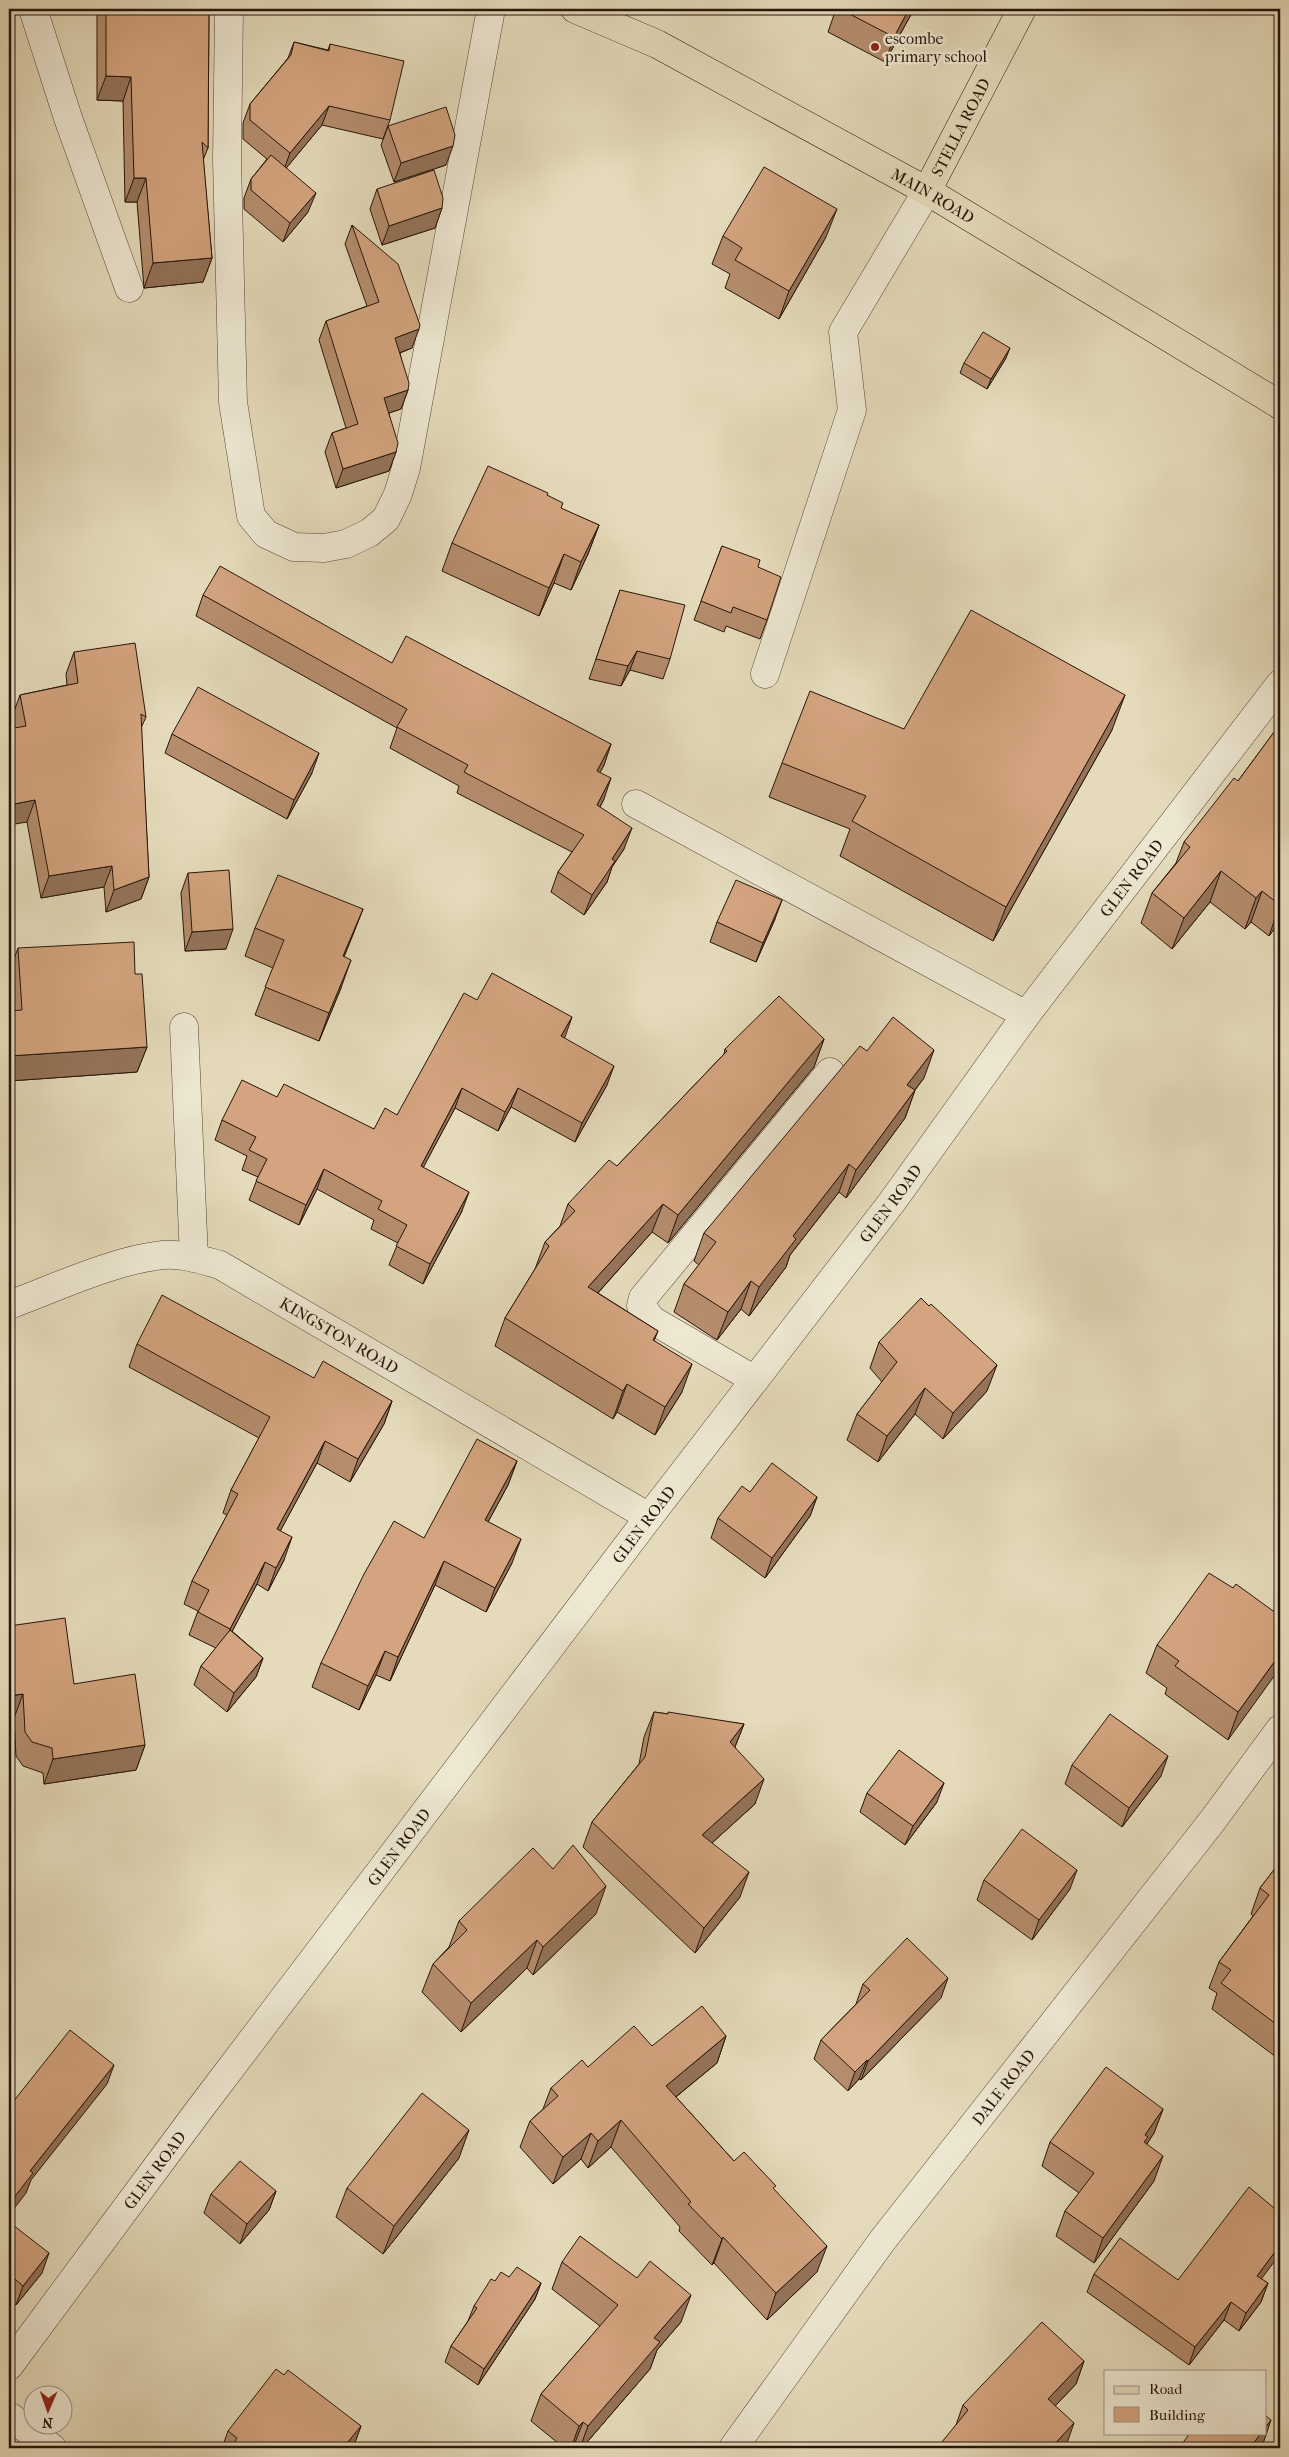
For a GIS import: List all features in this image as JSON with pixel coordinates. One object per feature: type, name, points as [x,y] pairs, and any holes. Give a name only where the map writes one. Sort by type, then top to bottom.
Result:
[{"type":"main road","name":"MAIN ROAD","points":[[574,9],[656,44],[926,190],[1280,404]]},
{"type":"main road","name":"STELLA ROAD","points":[[926,190],[1022,9]]},
{"type":"street","points":[[33,9],[68,118],[129,288]]},
{"type":"street","points":[[229,9],[227,160],[233,402],[251,516],[266,534],[294,547],[324,548],[346,544],[370,533],[386,519],[398,494],[406,468],[491,9]]},
{"type":"street","points":[[765,674],[852,410],[842,332],[926,190]]},
{"type":"street","name":"GLEN ROAD","points":[[9,2366],[199,2110],[649,1517],[892,1202],[1026,1015],[1280,684]]},
{"type":"street","points":[[636,804],[1026,1015]]},
{"type":"street","points":[[184,1027],[194,1258]]},
{"type":"street","points":[[755,1380],[652,1320],[641,1306],[643,1298],[830,1072]]},
{"type":"street","name":"KINGSTON ROAD","points":[[9,1305],[134,1260],[164,1254],[194,1258],[220,1265],[649,1517]]},
{"type":"street","name":"DALE ROAD","points":[[733,2448],[882,2241],[1213,1820],[1280,1729]]},
{"type":"street","points":[[9,2416],[52,2448]]},
{"type":"building","points":[[106,9],[209,9],[208,148],[202,142],[212,258],[153,263],[146,178],[134,178],[131,77],[106,76]]},
{"type":"building","points":[[840,9],[909,9],[894,37]]},
{"type":"building","points":[[294,42],[329,51],[330,44],[404,61],[390,120],[329,106],[290,153],[250,120],[250,104],[291,55]]},
{"type":"building","points":[[446,107],[455,135],[453,146],[401,163],[388,126]]},
{"type":"building","points":[[271,155],[316,193],[290,223],[251,190],[251,179]]},
{"type":"building","points":[[764,167],[837,209],[789,291],[735,260],[742,248],[723,236]]},
{"type":"building","points":[[434,170],[443,198],[442,208],[389,226],[377,189]]},
{"type":"building","points":[[352,225],[398,264],[420,325],[419,329],[395,338],[409,383],[408,390],[384,398],[398,443],[396,452],[343,469],[332,433],[358,424],[326,321],[379,302]]},
{"type":"building","points":[[983,332],[1010,348],[991,379],[964,363]]},
{"type":"building","points":[[488,466],[548,493],[547,495],[563,503],[561,508],[599,525],[581,562],[564,554],[549,588],[452,543]]},
{"type":"building","points":[[722,546],[760,560],[758,567],[781,577],[767,620],[733,607],[731,613],[701,601]]},
{"type":"building","points":[[220,566],[392,663],[406,636],[611,744],[597,771],[611,778],[597,805],[632,828],[612,859],[615,861],[592,895],[558,872],[584,835],[464,772],[468,765],[397,727],[407,709],[203,595]]},
{"type":"building","points":[[620,590],[685,605],[670,659],[637,651],[628,666],[596,659]]},
{"type":"building","points":[[971,610],[1125,695],[1006,907],[852,821],[866,796],[782,763],[810,691],[904,729]]},
{"type":"building","points":[[135,643],[146,717],[141,714],[149,877],[114,890],[112,866],[49,876],[35,800],[9,805],[9,729],[26,726],[20,695],[78,683],[74,652]]},
{"type":"building","points":[[198,687],[319,753],[294,800],[172,734]]},
{"type":"building","points":[[1280,724],[1280,905],[1262,891],[1256,898],[1221,871],[1184,918],[1152,893],[1190,847],[1184,842],[1234,778],[1238,781]]},
{"type":"building","points":[[229,870],[233,929],[192,932],[188,873]]},
{"type":"building","points":[[278,875],[363,909],[343,956],[351,960],[329,1013],[265,987],[284,940],[255,928]]},
{"type":"building","points":[[736,880],[782,900],[763,943],[717,922]]},
{"type":"building","points":[[134,942],[135,974],[142,974],[147,1047],[9,1056],[9,1011],[22,1010],[18,948]]},
{"type":"building","points":[[492,973],[572,1017],[561,1036],[614,1066],[582,1123],[518,1088],[505,1112],[462,1088],[421,1166],[469,1192],[430,1264],[396,1246],[407,1225],[378,1209],[382,1201],[324,1169],[306,1205],[256,1181],[267,1159],[249,1150],[256,1137],[222,1120],[242,1080],[277,1097],[284,1084],[374,1129],[385,1108],[397,1115],[464,993],[477,1000]]},
{"type":"building","points":[[779,996],[824,1039],[678,1215],[663,1204],[588,1287],[658,1331],[653,1340],[692,1364],[665,1407],[627,1384],[623,1391],[505,1318],[549,1246],[545,1242],[575,1211],[568,1204],[609,1160],[617,1166],[727,1051],[725,1049]]},
{"type":"building","points":[[893,1017],[934,1050],[907,1085],[915,1090],[856,1170],[849,1164],[793,1236],[796,1239],[759,1287],[751,1281],[728,1312],[684,1284],[716,1242],[704,1233],[860,1046],[867,1051]]},
{"type":"building","points":[[162,1295],[314,1378],[323,1361],[392,1401],[358,1459],[325,1441],[277,1529],[292,1537],[276,1568],[265,1562],[230,1629],[198,1612],[209,1590],[192,1581],[238,1494],[231,1490],[270,1417],[137,1344]]},
{"type":"building","points":[[921,1298],[929,1306],[931,1304],[997,1365],[953,1413],[925,1388],[887,1436],[857,1414],[897,1362],[879,1342]]},
{"type":"building","points":[[477,1439],[517,1461],[485,1520],[521,1539],[495,1588],[444,1561],[398,1657],[385,1651],[368,1686],[321,1663],[364,1574],[394,1521],[424,1538]]},
{"type":"building","points":[[772,1463],[817,1497],[772,1558],[718,1518],[742,1486],[750,1492]]},
{"type":"building","points":[[1209,1573],[1233,1588],[1236,1584],[1280,1616],[1280,1654],[1238,1712],[1175,1666],[1179,1661],[1157,1645]]},
{"type":"building","points":[[65,1618],[74,1684],[135,1674],[145,1745],[53,1759],[52,1748],[32,1742],[25,1732],[23,1694],[9,1696],[9,1626]]},
{"type":"building","points":[[230,1630],[263,1658],[234,1693],[201,1666]]},
{"type":"building","points":[[654,1712],[668,1714],[668,1712],[744,1724],[730,1742],[764,1779],[702,1835],[749,1872],[704,1928],[592,1822],[645,1757]]},
{"type":"building","points":[[1110,1714],[1168,1756],[1129,1808],[1072,1765]]},
{"type":"building","points":[[899,1750],[944,1783],[913,1826],[867,1793]]},
{"type":"building","points":[[1022,1829],[1077,1870],[1039,1920],[984,1880]]},
{"type":"building","points":[[573,1845],[606,1886],[543,1947],[537,1940],[471,2003],[433,1964],[467,1930],[459,1921],[533,1848],[553,1869]]},
{"type":"building","points":[[1280,1862],[1280,2027],[1221,1983],[1231,1970],[1219,1962],[1269,1895],[1260,1888]]},
{"type":"building","points":[[907,1938],[948,1978],[868,2061],[855,2072],[821,2040],[870,1990],[863,1984]]},
{"type":"building","points":[[702,2006],[726,2036],[666,2086],[734,2161],[744,2152],[776,2186],[773,2188],[827,2246],[776,2293],[723,2237],[722,2239],[688,2204],[691,2202],[621,2120],[598,2141],[591,2133],[563,2157],[530,2121],[558,2096],[551,2088],[582,2060],[588,2067],[634,2026],[652,2046]]},
{"type":"building","points":[[70,2030],[114,2065],[30,2171],[33,2173],[9,2204],[9,2107]]},
{"type":"building","points":[[1106,2067],[1163,2109],[1145,2135],[1148,2137],[1144,2142],[1163,2156],[1103,2238],[1065,2211],[1094,2173],[1050,2142]]},
{"type":"building","points":[[422,2093],[469,2130],[394,2226],[347,2188]]},
{"type":"building","points":[[240,2161],[276,2191],[247,2224],[211,2194]]},
{"type":"building","points":[[1249,2187],[1280,2213],[1280,2245],[1257,2276],[1268,2283],[1246,2313],[1231,2302],[1195,2347],[1094,2274],[1120,2238],[1178,2280]]},
{"type":"building","points":[[9,2222],[49,2253],[23,2286],[9,2274]]},
{"type":"building","points":[[580,2236],[637,2278],[650,2261],[691,2295],[654,2338],[660,2342],[588,2426],[583,2422],[579,2426],[541,2394],[618,2305],[562,2262]]},
{"type":"building","points":[[517,2267],[541,2283],[484,2369],[451,2346],[477,2308],[474,2306],[491,2279],[495,2281],[501,2272],[509,2277]]},
{"type":"building","points":[[1042,2322],[1084,2361],[1048,2399],[1074,2423],[1051,2448],[937,2448],[968,2410],[963,2405]]},
{"type":"building","points":[[276,2369],[284,2375],[288,2370],[361,2426],[343,2448],[241,2448],[234,2443],[237,2438],[228,2431]]},
{"type":"building","points":[[1266,2416],[1271,2420],[1266,2427]]},
{"type":"building","points":[[1189,2434],[1260,2434],[1250,2448],[1179,2448]]},
{"type":"place","name":"escombe primary school","points":[[875,47]]}]
